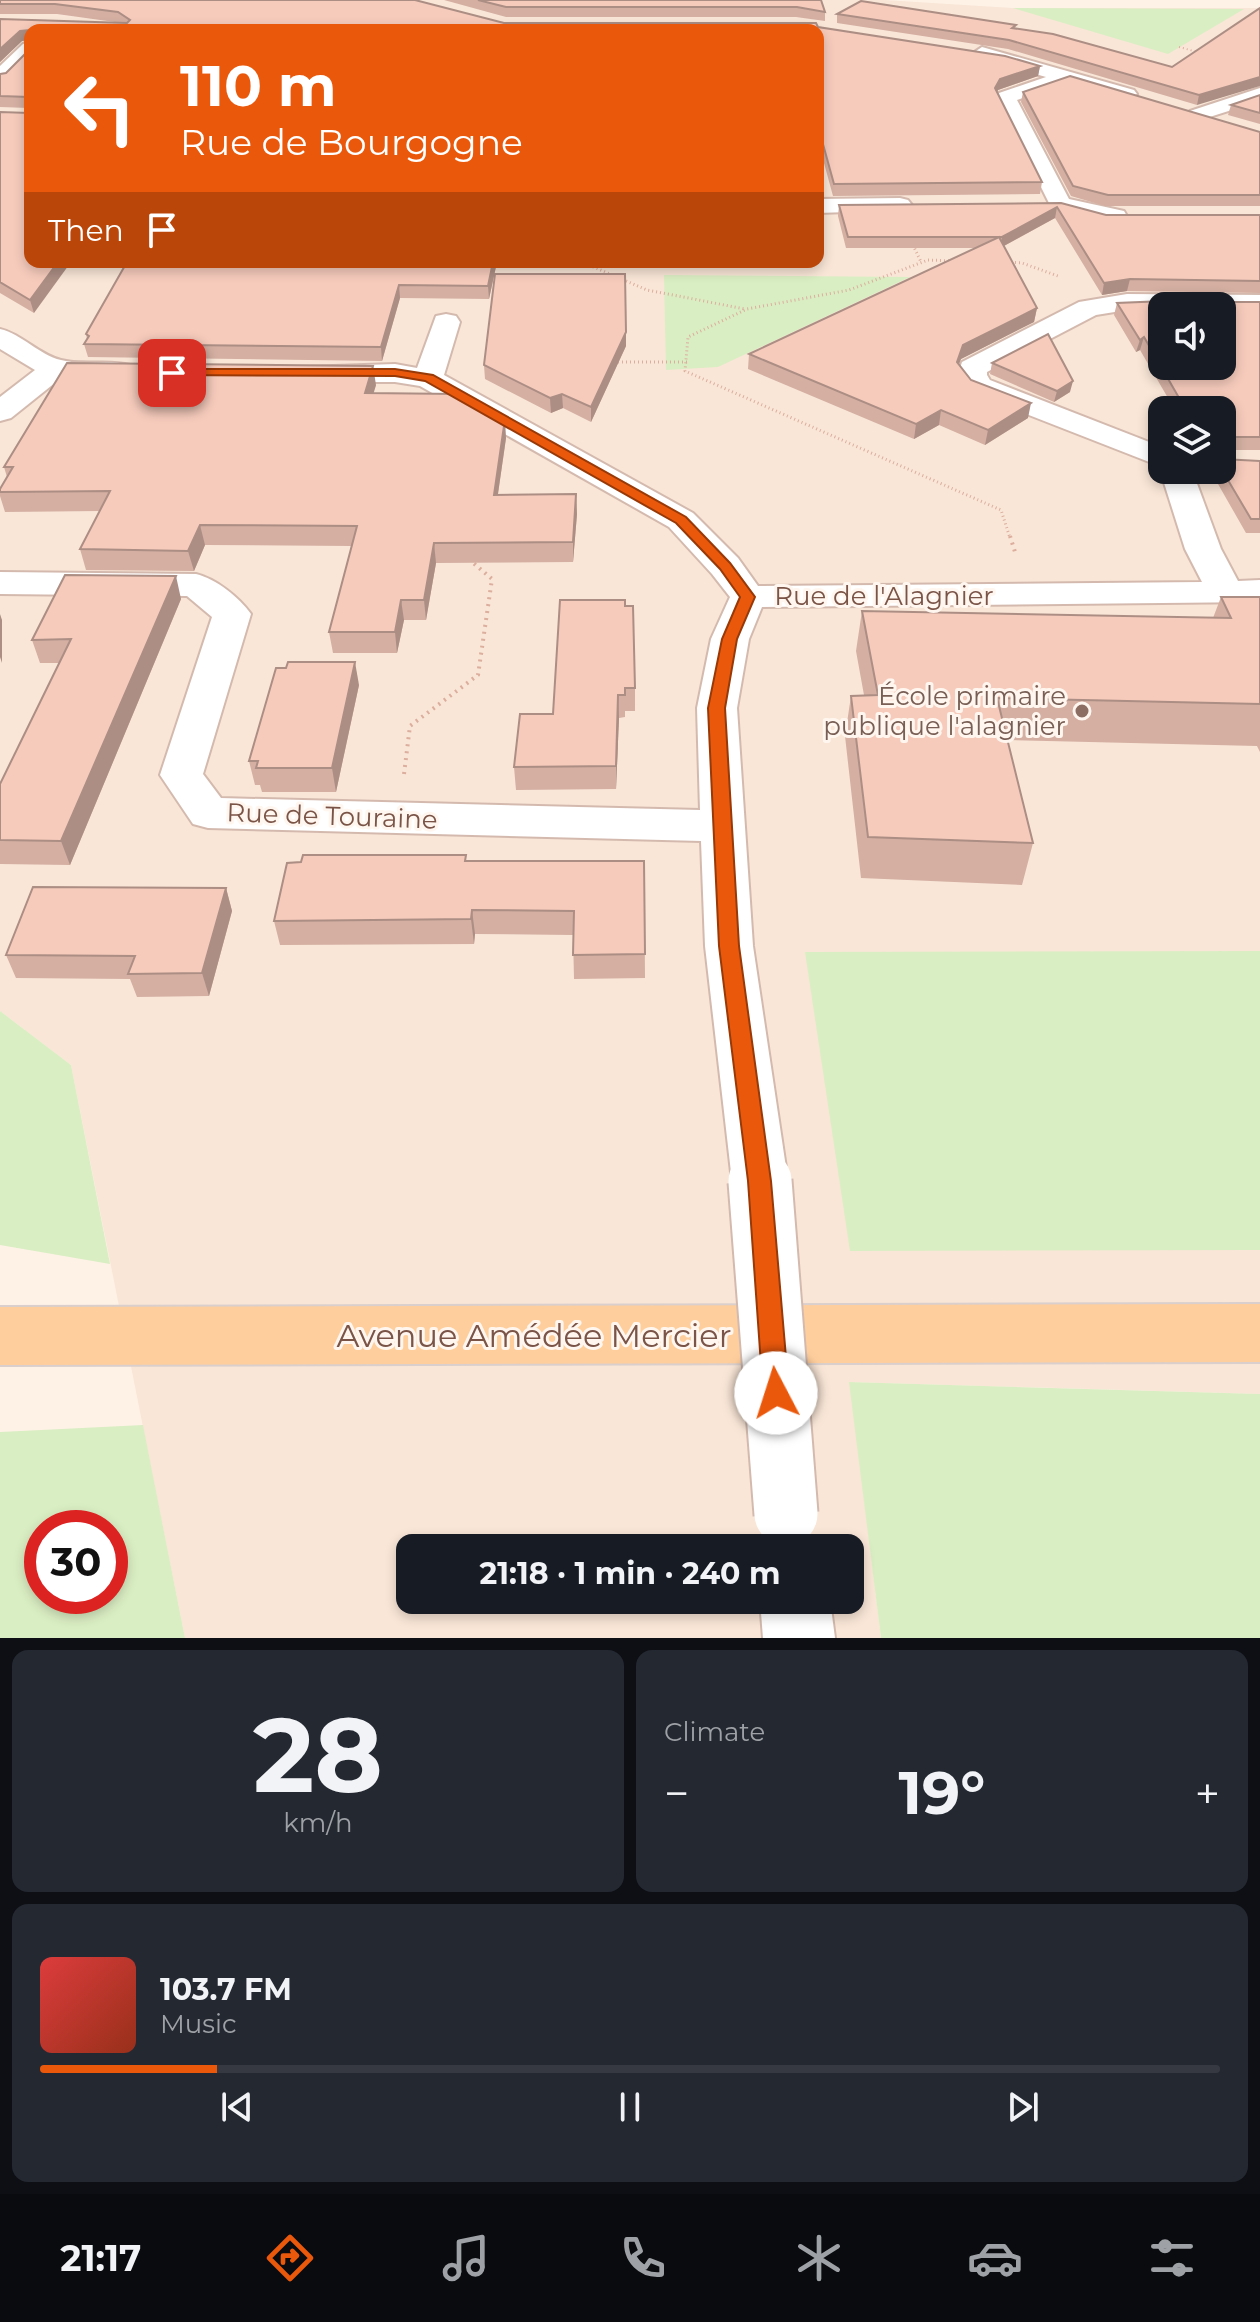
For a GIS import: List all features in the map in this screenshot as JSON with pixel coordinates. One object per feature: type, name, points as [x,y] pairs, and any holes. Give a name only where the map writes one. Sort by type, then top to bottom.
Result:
[{"type":"main road","name":"Avenue Amédée Mercier","points":[[0,1336],[1260,1333]]},
{"type":"street","points":[[970,50],[1140,98]]},
{"type":"street","points":[[0,77],[24,54]]},
{"type":"street","points":[[1060,204],[1006,97],[1068,76]]},
{"type":"street","points":[[1235,126],[1190,113],[1260,94]]},
{"type":"street","points":[[1030,204],[1060,204],[1104,216],[1135,216]]},
{"type":"street","points":[[824,206],[925,205]]},
{"type":"street","points":[[1148,452],[980,386],[972,377],[972,368],[1089,308],[1127,302],[1260,303]]},
{"type":"street","points":[[428,378],[446,322]]},
{"type":"street","points":[[0,337],[54,369],[142,372]]},
{"type":"street","points":[[1,411],[54,369]]},
{"type":"street","points":[[283,373],[395,373],[428,378],[681,520],[725,566],[748,597]]},
{"type":"street","points":[[1181,484],[1203,549],[1242,591]]},
{"type":"street","name":"Rue de Touraine","points":[[0,583],[196,585],[232,614],[181,775],[208,813],[722,826]]},
{"type":"street","name":"Rue de l'Alagnier","points":[[787,1531],[760,1181],[729,946],[717,708],[730,639],[748,597],[1242,591]]},
{"type":"street","points":[[796,1614],[799,1638]]},
{"type":"path","points":[[1179,47],[1206,55]]},
{"type":"path","points":[[959,261],[928,260],[849,290],[747,309],[688,337],[685,371],[1001,510],[1029,595]]},
{"type":"path","points":[[1006,262],[1022,263],[1127,302]]},
{"type":"path","points":[[595,268],[647,290],[747,309]]},
{"type":"path","points":[[608,362],[687,362]]},
{"type":"path","points":[[398,818],[410,726],[478,675],[492,579],[460,552]]},
{"type":"shaded area","points":[[0,0],[885,0],[1013,8],[1260,8],[1260,1394],[850,1382],[881,1638],[185,1638],[71,1065],[0,1011]]},
{"type":"green space","points":[[1013,8],[1244,9],[1168,54]]},
{"type":"green space","points":[[664,275],[910,277],[718,367],[666,370]]},
{"type":"green space","points":[[1260,951],[1260,1250],[850,1251],[805,952]]},
{"type":"green space","points":[[0,1011],[71,1065],[110,1264],[0,1245]]},
{"type":"green space","points":[[849,1382],[1260,1394],[1260,1638],[881,1638]]},
{"type":"green space","points":[[143,1425],[185,1638],[0,1638],[0,1432]]},
{"type":"building","points":[[0,0],[415,0],[504,23],[816,24],[24,24],[24,31],[0,49],[0,19],[127,23],[130,20],[118,12],[55,4],[0,4]]},
{"type":"building","points":[[478,0],[821,0],[825,12],[797,7],[506,7]]},
{"type":"building","points":[[861,1],[1016,25],[1012,28],[1053,34],[1172,67],[1260,8],[1260,77],[1199,95],[1009,40],[837,14]]},
{"type":"building","points":[[824,28],[1005,56],[1040,66],[1000,79],[995,88],[1042,182],[834,184],[824,148]]},
{"type":"building","points":[[24,55],[24,97],[0,96],[0,74],[6,73]]},
{"type":"building","points":[[1070,76],[1260,132],[1260,195],[1108,195],[1073,186],[1023,92]]},
{"type":"building","points":[[1260,95],[1260,113],[1231,105]]},
{"type":"building","points":[[0,112],[24,113],[24,268],[54,268],[30,300],[0,282]]},
{"type":"building","points":[[1061,203],[1106,215],[1260,215],[1260,281],[1130,279],[1104,283],[1057,207],[1002,237],[848,237],[839,205]]},
{"type":"building","points":[[999,237],[1037,308],[963,345],[957,362],[971,380],[1031,403],[988,430],[941,410],[916,424],[749,354]]},
{"type":"building","points":[[124,268],[492,268],[488,286],[399,285],[381,347],[84,344],[89,336],[86,334]]},
{"type":"building","points":[[495,274],[625,274],[626,332],[591,407],[562,394],[550,398],[484,365]]},
{"type":"building","points":[[1148,302],[1148,344],[1144,337],[1140,340],[1117,303]]},
{"type":"building","points":[[1236,302],[1260,302],[1260,437],[1236,437],[1236,396],[1178,396],[1169,380],[1236,380]]},
{"type":"building","points":[[1048,334],[1073,381],[1057,391],[992,363]]},
{"type":"building","points":[[67,363],[373,366],[365,393],[459,394],[505,419],[494,495],[576,494],[573,542],[434,543],[424,600],[401,600],[395,632],[329,632],[357,526],[200,525],[188,551],[80,549],[110,491],[0,492],[13,467],[4,467]]},
{"type":"building","points":[[1236,460],[1260,461],[1260,519],[1251,519],[1230,484],[1236,484]]},
{"type":"building","points":[[65,575],[176,576],[61,841],[0,840],[0,784],[71,639],[32,640]]},
{"type":"building","points":[[1221,597],[1260,597],[1260,704],[997,698],[1033,843],[868,837],[851,696],[878,695],[862,611],[1231,618]]},
{"type":"building","points":[[560,600],[625,600],[625,606],[633,606],[635,688],[625,688],[625,695],[618,695],[616,766],[514,767],[520,714],[553,714]]},
{"type":"building","points":[[288,662],[355,662],[332,768],[256,768],[258,761],[249,761],[276,668],[286,668]]},
{"type":"building","points":[[303,855],[466,855],[465,861],[644,861],[645,954],[573,955],[574,911],[472,910],[471,919],[274,921],[287,863],[301,862]]},
{"type":"building","points":[[33,887],[226,888],[202,973],[128,974],[135,956],[6,955]]},
{"type":"place","name":"École primaire publique l'alagnier","points":[[1082,711]]},
{"type":"route","points":[[172,373],[395,373],[428,378],[681,520],[725,566],[748,597],[730,639],[717,708],[729,946],[760,1181],[776,1393]]}]
